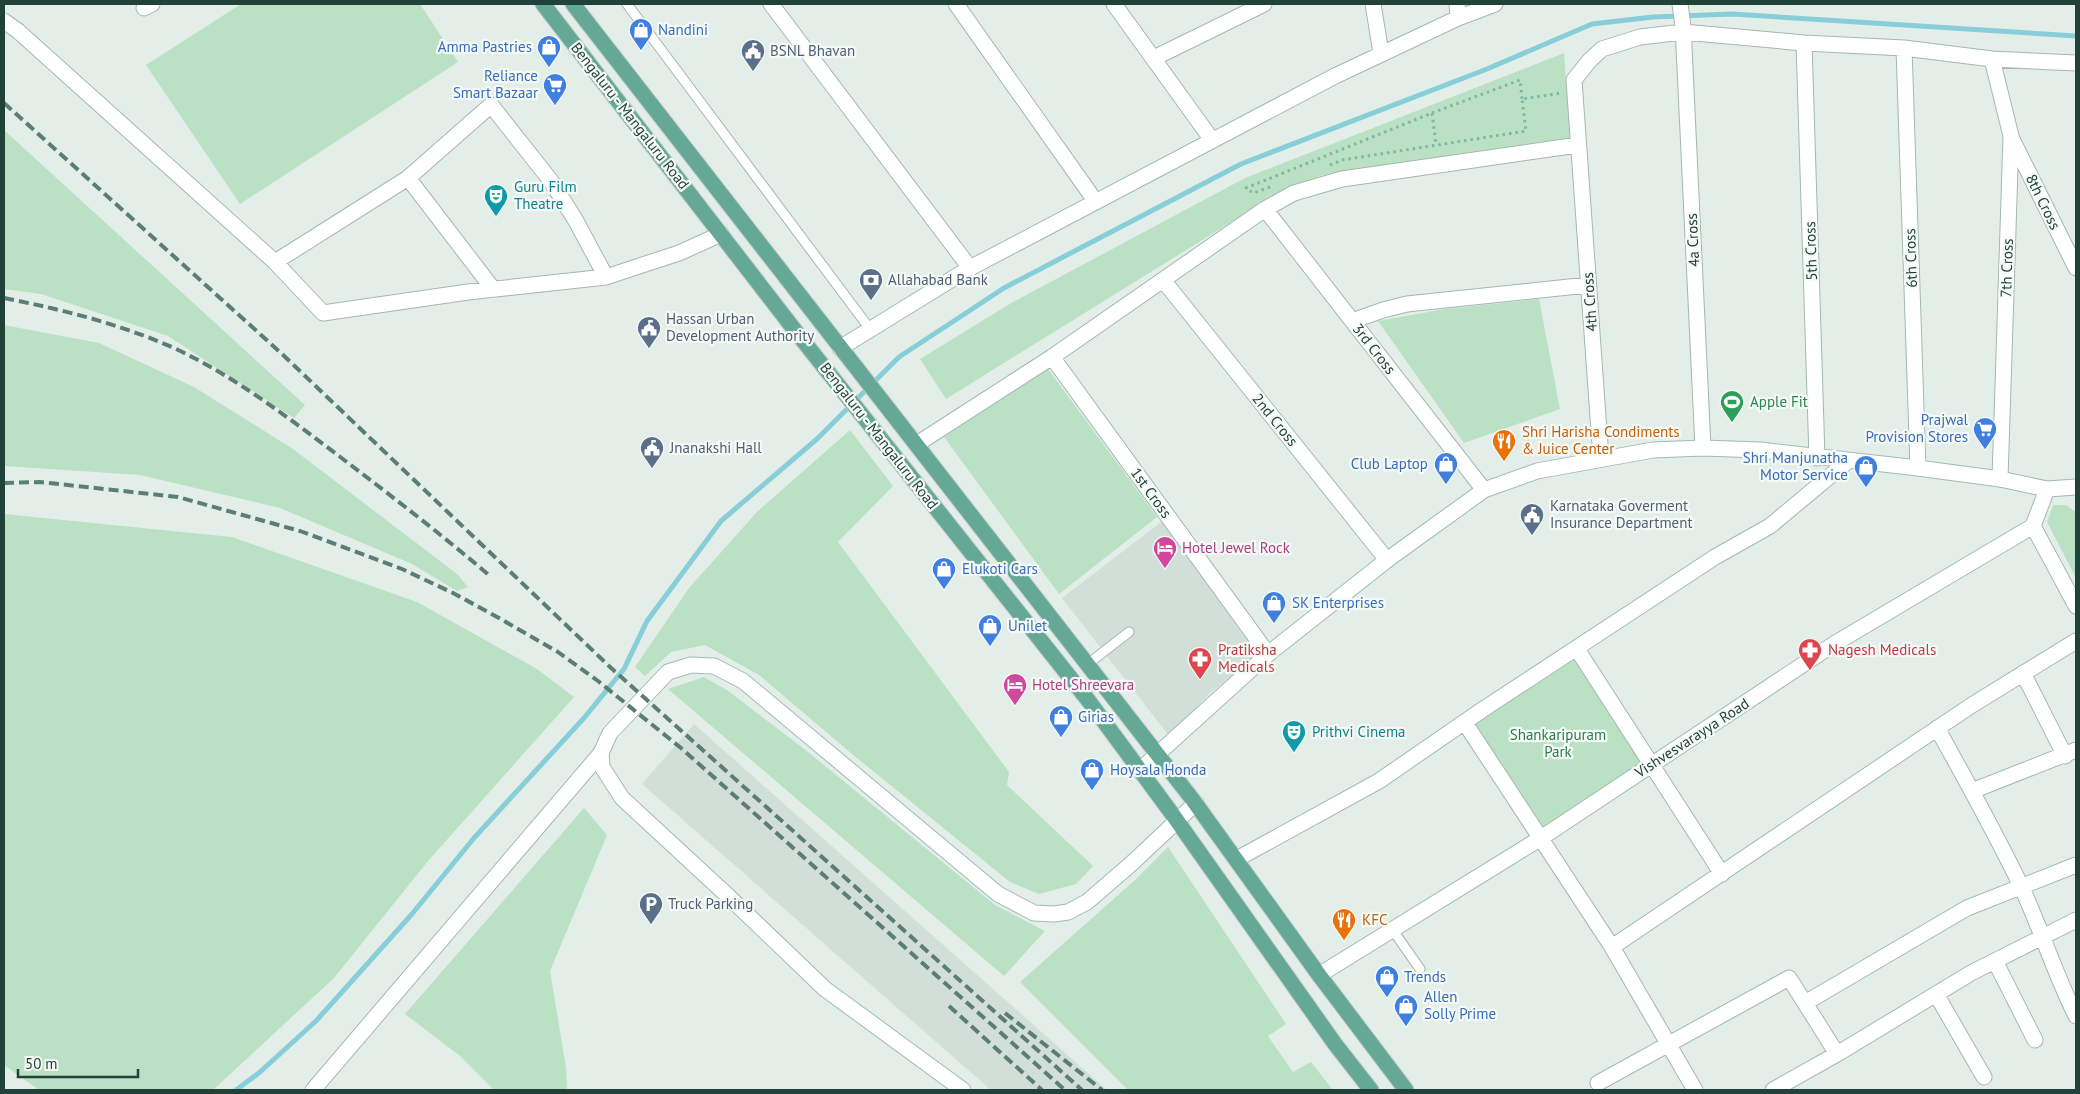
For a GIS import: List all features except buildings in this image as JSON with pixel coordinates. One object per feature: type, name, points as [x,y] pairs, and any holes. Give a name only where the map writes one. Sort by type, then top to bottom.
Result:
[{"type":"main road","name":"Bengaluru - Mangaluru Road","points":[[543,4],[820,361],[1088,700],[1177,820],[1296,990],[1371,1090]]},
{"type":"main road","name":"Bengaluru - Mangaluru Road","points":[[575,4],[895,419],[917,444],[1196,803],[1319,975],[1406,1090]]},
{"type":"main road","points":[[555,19],[575,4]]},
{"type":"main road","points":[[820,361],[840,348]]},
{"type":"main road","points":[[1296,990],[1319,975]]},
{"type":"street","points":[[771,4],[970,268]]},
{"type":"street","points":[[956,4],[1096,202]]},
{"type":"street","points":[[1114,4],[1212,140]]},
{"type":"street","points":[[1154,58],[1264,4]]},
{"type":"street","points":[[1373,4],[1381,53]]},
{"type":"street","points":[[840,348],[970,268],[1212,140],[1458,11],[1495,4]]},
{"type":"street","name":"4a Cross","points":[[1680,4],[1683,29],[1703,448]]},
{"type":"street","points":[[4,20],[275,262],[323,313],[493,289],[606,277],[679,252],[721,234]]},
{"type":"street","name":"4th Cross","points":[[1601,459],[1574,80],[1589,61],[1602,49],[1640,37],[1683,29],[1804,43],[1904,48],[1992,58],[2076,63]]},
{"type":"street","name":"5th Cross","points":[[1804,43],[1817,458]]},
{"type":"street","name":"6th Cross","points":[[1904,48],[1918,468]]},
{"type":"street","name":"7th Cross","points":[[1992,58],[2011,136],[2000,479]]},
{"type":"street","points":[[275,262],[408,178],[491,105],[551,180],[576,221],[606,277]]},
{"type":"street","name":"8th Cross","points":[[2011,136],[2076,268]]},
{"type":"street","points":[[917,444],[1052,357],[1264,209],[1294,194],[1342,180],[1578,145]]},
{"type":"street","points":[[408,178],[493,289]]},
{"type":"street","name":"3rd Cross","points":[[1264,209],[1484,490]]},
{"type":"street","name":"2nd Cross","points":[[1163,280],[1387,560]]},
{"type":"street","points":[[1352,321],[1407,304],[1588,285]]},
{"type":"street","name":"1st Cross","points":[[1052,357],[1268,654]]},
{"type":"street","points":[[1140,770],[1268,654],[1387,560],[1484,490],[1537,471],[1653,450],[1703,448],[1760,450],[1918,468],[2000,479],[2047,489],[2076,487]]},
{"type":"street","points":[[1237,859],[1379,781],[1715,558],[1770,526],[1848,461]]},
{"type":"street","points":[[2047,489],[2033,526],[2076,606]]},
{"type":"street","name":"Vishvesvarayya Road","points":[[1319,975],[1541,838],[1834,644],[2033,526]]},
{"type":"street","points":[[1612,947],[1937,728],[2076,641]]},
{"type":"street","points":[[1576,649],[1722,874]]},
{"type":"street","points":[[313,1090],[601,753],[610,733],[668,672],[691,665],[714,666],[743,681],[998,894],[1034,913],[1054,914],[1068,912],[1087,902],[1196,803]]},
{"type":"street","points":[[1972,791],[2071,753],[2023,673]]},
{"type":"street","points":[[1465,723],[1612,947],[1695,1090]]},
{"type":"street","points":[[1937,728],[1972,791],[2020,886],[2043,937],[2062,988],[2076,1016]]},
{"type":"street","points":[[601,753],[602,767],[622,798],[825,989],[963,1090]]},
{"type":"street","points":[[1805,1002],[1967,908],[2076,865]]},
{"type":"street","points":[[1773,1090],[1936,994],[1995,961],[2076,920]]},
{"type":"street","points":[[1995,961],[2035,1040]]},
{"type":"street","points":[[1598,1083],[1789,978],[1837,1054]]},
{"type":"street","points":[[1936,994],[1984,1077]]},
{"type":"lane","points":[[626,4],[870,329]]},
{"type":"lane","points":[[1088,664],[1129,632]]},
{"type":"lane","points":[[1392,929],[1420,968]]},
{"type":"path","points":[[1271,187],[1253,193],[1246,188],[1432,113],[1520,80],[1526,131],[1342,160],[1324,167]]},
{"type":"path","points":[[1522,99],[1567,92]]},
{"type":"path","points":[[1432,113],[1436,144]]},
{"type":"shaded area","points":[[1165,519],[1261,653],[1210,693],[1169,736],[1062,598]]},
{"type":"shaded area","points":[[694,724],[1107,1090],[991,1090],[642,784]]},
{"type":"green space","points":[[241,4],[420,4],[458,62],[240,204],[146,65]]},
{"type":"green space","points":[[1564,53],[1570,138],[1323,175],[1283,190],[946,399],[920,359],[1013,302],[1245,178]]},
{"type":"green space","points":[[4,130],[305,405],[294,418],[168,336],[41,294],[4,289]]},
{"type":"green space","points":[[1539,299],[1560,409],[1464,443],[1378,321],[1445,309]]},
{"type":"green space","points":[[4,325],[99,343],[194,387],[293,449],[457,574],[468,587],[457,591],[412,564],[280,508],[140,475],[4,466]]},
{"type":"green space","points":[[1048,369],[1157,517],[1059,594],[944,437]]},
{"type":"green space","points":[[850,430],[893,486],[838,542],[1009,772],[1007,785],[1093,866],[1076,884],[1039,894],[1010,882],[852,754],[759,675],[705,645],[671,652],[645,676],[635,667],[689,588],[757,512]]},
{"type":"green space","points":[[2053,505],[2066,505],[2076,512],[2076,578],[2047,522]]},
{"type":"green space","points":[[4,514],[232,537],[417,602],[537,669],[574,697],[428,861],[334,978],[213,1090],[39,1090],[4,1065]]},
{"type":"green space","name":"Shankaripuram Park","points":[[1575,658],[1644,763],[1542,830],[1472,726]]},
{"type":"green space","points":[[704,677],[727,690],[808,752],[995,905],[1045,931],[1004,976],[668,689]]},
{"type":"green space","points":[[584,808],[607,835],[550,971],[566,1068],[567,1090],[494,1090],[460,1056],[405,1014]]},
{"type":"green space","points":[[1168,847],[1286,1024],[1268,1036],[1293,1072],[1311,1062],[1333,1090],[1128,1090],[1020,982],[1135,880]]},
{"type":"waterway","points":[[236,1090],[260,1072],[316,1021],[412,914],[474,838],[584,718],[624,669],[647,621],[721,521],[817,439],[899,357],[1004,288],[1241,164],[1487,69],[1592,24],[1653,17],[1732,14],[2076,36]]},
{"type":"railway","points":[[4,103],[281,353],[609,666],[1082,1090]]},
{"type":"railway","points":[[4,298],[48,307],[132,331],[174,348],[218,371],[319,441],[490,576]]},
{"type":"railway","points":[[4,483],[40,482],[178,497],[300,531],[402,569],[453,593],[499,618],[558,652],[598,681],[681,748],[1065,1090]]},
{"type":"railway","points":[[949,1006],[1042,1090]]},
{"type":"railway","points":[[1005,1013],[1102,1090]]},
{"type":"place","name":"Nandini","points":[[641,51]]},
{"type":"place","name":"Amma Pastries","points":[[549,68]]},
{"type":"place","name":"BSNL Bhavan","points":[[753,72]]},
{"type":"place","name":"Reliance Smart Bazaar","points":[[555,106]]},
{"type":"place","name":"Guru Film Theatre","points":[[496,217]]},
{"type":"place","name":"Allahabad Bank","points":[[871,301]]},
{"type":"place","name":"Hassan Urban Development Authority","points":[[649,349]]},
{"type":"place","name":"Apple Fit","points":[[1732,423]]},
{"type":"place","name":"Prajwal Provision Stores","points":[[1985,450]]},
{"type":"place","name":"Shri Harisha Condiments & Juice Center","points":[[1504,462]]},
{"type":"place","name":"Jnanakshi Hall","points":[[652,469]]},
{"type":"place","name":"Club Laptop","points":[[1446,485]]},
{"type":"place","name":"Shri Manjunatha Motor Service","points":[[1866,488]]},
{"type":"place","name":"Karnataka Goverment Insurance Department","points":[[1532,536]]},
{"type":"place","name":"Hotel Jewel Rock","points":[[1165,569]]},
{"type":"place","name":"Elukoti Cars","points":[[944,590]]},
{"type":"place","name":"SK Enterprises","points":[[1274,624]]},
{"type":"place","name":"Unilet","points":[[990,647]]},
{"type":"place","name":"Nagesh Medicals","points":[[1810,671]]},
{"type":"place","name":"Pratiksha Medicals","points":[[1200,680]]},
{"type":"place","name":"Hotel Shreevara","points":[[1015,706]]},
{"type":"place","name":"Girias","points":[[1061,738]]},
{"type":"place","name":"Prithvi Cinema","points":[[1294,753]]},
{"type":"place","name":"Hoysala Honda","points":[[1092,791]]},
{"type":"place","name":"Truck Parking","points":[[651,925]]},
{"type":"place","name":"KFC","points":[[1344,941]]},
{"type":"place","name":"Trends","points":[[1387,998]]},
{"type":"place","name":"Allen Solly Prime","points":[[1406,1027]]}]
